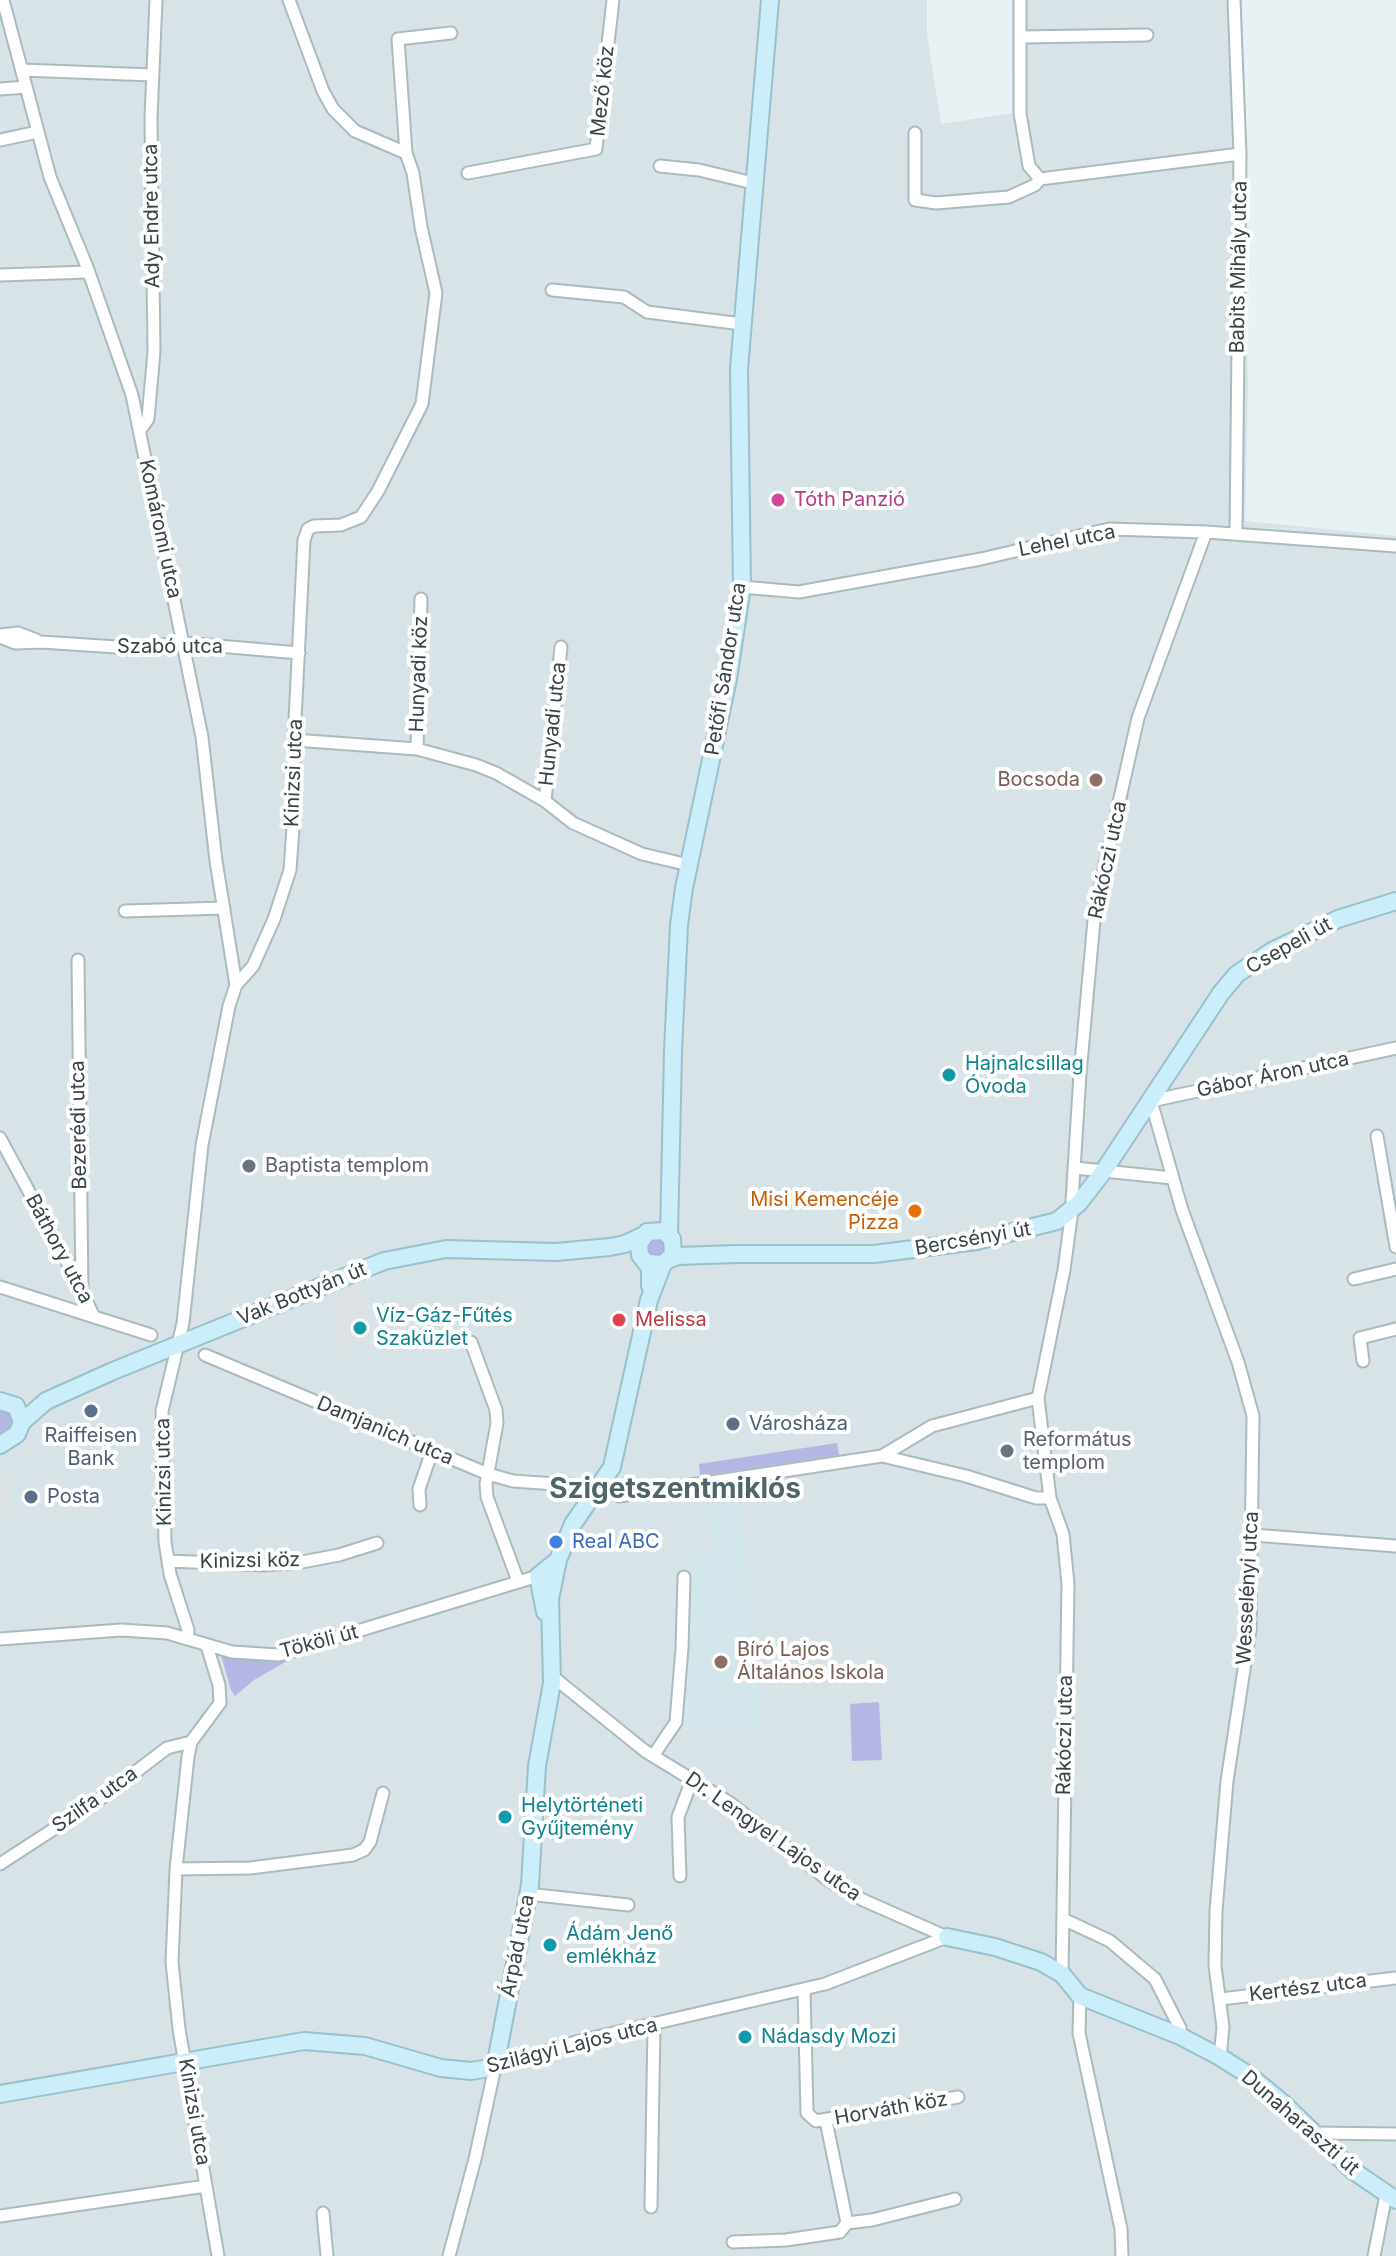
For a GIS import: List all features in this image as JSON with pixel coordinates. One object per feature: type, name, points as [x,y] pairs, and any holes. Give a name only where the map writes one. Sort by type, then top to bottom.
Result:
[{"type":"street","name":"Komáromi utca","points":[[3,0],[50,177],[132,395],[202,737],[236,985]]},
{"type":"street","name":"Ady Endre utca","points":[[140,430],[148,419],[154,351],[152,75],[156,0]]},
{"type":"street","points":[[289,0],[323,91],[333,109],[355,131],[406,153],[398,39],[451,33]]},
{"type":"street","name":"Mező köz","points":[[468,173],[596,149],[613,0]]},
{"type":"street","name":"Petőfi Sándor utca","points":[[670,1237],[679,925],[728,679],[742,587],[739,369],[770,0]]},
{"type":"street","points":[[1020,0],[1020,113],[1029,166],[1040,179]]},
{"type":"street","name":"Babits Mihály utca","points":[[1234,0],[1240,154],[1236,534]]},
{"type":"street","points":[[1021,37],[1147,35]]},
{"type":"street","points":[[22,70],[152,75]]},
{"type":"street","points":[[0,89],[26,87]]},
{"type":"street","points":[[0,140],[38,132]]},
{"type":"street","points":[[915,133],[915,200],[936,203],[1009,197],[1035,185],[1040,179],[1240,154]]},
{"type":"street","name":"Kinizsi utca","points":[[187,1639],[188,1630],[168,1561],[162,1479],[162,1411],[183,1323],[206,1115],[229,1006],[236,985],[253,966],[274,919],[290,870],[305,534],[314,526],[353,522],[367,511],[422,404],[436,293],[413,173],[406,153]]},
{"type":"street","points":[[660,166],[699,170],[753,183]]},
{"type":"street","points":[[0,275],[88,272]]},
{"type":"street","points":[[552,290],[624,297],[647,312],[742,324]]},
{"type":"street","name":"Lehel utca","points":[[742,587],[799,592],[981,559],[1109,529],[1206,532],[1396,547]]},
{"type":"street","name":"Rákóczi utca","points":[[1062,1974],[1068,1584],[1063,1534],[1050,1498],[1038,1398],[1064,1270],[1072,1205],[1095,909],[1138,718],[1206,532]]},
{"type":"street","name":"Hunyadi köz","points":[[417,749],[421,599]]},
{"type":"street","name":"Szabó utca","points":[[0,636],[15,643],[132,648],[184,643],[299,653]]},
{"type":"street","name":"Hunyadi utca","points":[[545,801],[561,647]]},
{"type":"street","name":"Hunyadi utca","points":[[294,740],[417,749],[496,773],[545,801],[573,823],[642,854],[689,865]]},
{"type":"street","name":"Csepeli út","points":[[1151,1101],[1221,993],[1249,964],[1338,919],[1396,901]]},
{"type":"street","points":[[125,911],[224,908]]},
{"type":"street","name":"Bezerédi utca","points":[[78,960],[82,1291]]},
{"type":"street","name":"Gábor Áron utca","points":[[1151,1101],[1396,1048]]},
{"type":"street","name":"Bercsényi út","points":[[656,1261],[678,1256],[736,1254],[861,1255],[943,1247],[1057,1221],[1103,1172],[1151,1101]]},
{"type":"street","name":"Wesselényi utca","points":[[1151,1101],[1172,1178],[1238,1362],[1253,1416],[1250,1630],[1227,1781],[1216,1911],[1215,1966],[1223,2027],[1220,2057]]},
{"type":"street","points":[[1377,1136],[1396,1247]]},
{"type":"street","name":"Báthory utca","points":[[0,1138],[94,1317]]},
{"type":"street","points":[[1075,1168],[1172,1178]]},
{"type":"street","name":"Petőfi Sándor utca","points":[[648,1233],[669,1192]]},
{"type":"street","points":[[656,1261],[639,1250],[648,1233],[664,1231],[670,1237],[674,1250],[656,1261],[651,1273],[649,1300],[615,1458],[601,1486],[619,1496],[882,1456],[966,1476],[1036,1498],[1050,1498]]},
{"type":"street","name":"Vak Bottyán út","points":[[556,1252],[618,1246],[648,1233]]},
{"type":"street","name":"Bercsényi út","points":[[670,1237],[688,1247],[736,1254]]},
{"type":"street","name":"Vak Bottyán út","points":[[2,1442],[17,1434],[13,1410],[33,1411],[61,1394],[177,1344],[397,1257],[446,1249],[599,1256],[630,1254],[656,1261]]},
{"type":"street","points":[[1354,1279],[1396,1269]]},
{"type":"street","points":[[0,1287],[151,1335]]},
{"type":"street","points":[[1363,1361],[1360,1338],[1396,1329]]},
{"type":"street","points":[[471,1342],[496,1410],[487,1497],[518,1581]]},
{"type":"street","name":"Damjanich utca","points":[[205,1355],[488,1474],[513,1481],[570,1485]]},
{"type":"street","points":[[882,1456],[932,1426],[1038,1398]]},
{"type":"street","points":[[420,1505],[419,1489],[432,1451]]},
{"type":"street","name":"Árpád utca","points":[[449,2256],[475,2159],[528,1894],[537,1766],[548,1715],[552,1676],[550,1599],[558,1560],[573,1524],[601,1486]]},
{"type":"street","points":[[1253,1535],[1396,1546]]},
{"type":"street","name":"Kinizsi köz","points":[[168,1561],[265,1565],[302,1562],[377,1543]]},
{"type":"street","points":[[538,1576],[558,1560]]},
{"type":"street","name":"Árpád utca","points":[[538,1576],[549,1630]]},
{"type":"street","name":"Tököli út","points":[[0,1639],[121,1630],[167,1633],[207,1646],[256,1655],[279,1655],[538,1576]]},
{"type":"street","points":[[653,1756],[676,1722],[684,1577]]},
{"type":"street","name":"Kinizsi utca","points":[[207,1646],[219,1685],[220,1703],[191,1742],[176,1869],[172,1962],[179,2029],[218,2256]]},
{"type":"street","name":"Dr. Lengyel Lajos utca","points":[[552,1676],[653,1756],[730,1803],[828,1880],[863,1900],[947,1937],[995,1947],[1041,1962],[1062,1974]]},
{"type":"street","name":"Szilfa utca","points":[[0,1864],[100,1799],[167,1748],[191,1742]]},
{"type":"street","points":[[680,1876],[678,1817],[692,1780]]},
{"type":"street","points":[[176,1869],[250,1868],[360,1853],[370,1842],[383,1793]]},
{"type":"street","points":[[528,1894],[628,1905]]},
{"type":"street","points":[[1063,1919],[1110,1941],[1155,1979],[1180,2028],[1180,2036]]},
{"type":"street","points":[[917,1924],[921,1946]]},
{"type":"street","name":"Szilágyi Lajos utca","points":[[0,2094],[285,2044],[325,2041],[385,2050],[428,2066],[471,2071],[495,2067],[579,2041],[804,1989],[947,1937]]},
{"type":"street","points":[[1062,1974],[1080,1996],[1079,2033],[1121,2229],[1122,2256]]},
{"type":"street","name":"Kertész utca","points":[[1221,1999],[1396,1978]]},
{"type":"street","name":"Horváth köz","points":[[804,1989],[807,2113],[816,2121],[958,2097]]},
{"type":"street","name":"Dunaharaszti út","points":[[1080,1996],[1180,2036],[1220,2057],[1273,2094],[1352,2170],[1391,2197],[1374,2256]]},
{"type":"street","points":[[651,2207],[654,2025]]},
{"type":"street","points":[[826,2121],[847,2223]]},
{"type":"street","points":[[1313,2133],[1396,2134]]},
{"type":"street","points":[[0,2216],[206,2186]]},
{"type":"street","points":[[733,2242],[786,2240],[840,2232],[847,2223],[872,2220],[955,2199]]},
{"type":"street","points":[[323,2213],[327,2256]]},
{"type":"shaded area","points":[[0,0],[927,0],[927,34],[941,124],[1013,113],[1012,0],[1242,0],[1248,386],[1245,521],[1396,536],[1396,2256],[0,2256]]},
{"type":"shaded area","points":[[992,1225],[995,1237],[936,1248],[935,1234]]},
{"type":"shaded area","points":[[656,1236],[665,1240],[666,1254],[653,1258],[646,1251],[647,1242]]},
{"type":"shaded area","points":[[361,1283],[366,1304],[356,1306],[357,1313],[348,1315],[353,1345],[337,1349],[339,1292]]},
{"type":"shaded area","points":[[0,1406],[9,1408],[15,1424],[6,1434],[0,1434]]},
{"type":"shaded area","points":[[837,1443],[839,1455],[700,1476],[699,1464]]},
{"type":"shaded area","points":[[0,1477],[15,1479],[0,1519]]},
{"type":"shaded area","name":"Bíró Lajos Általános Iskola","points":[[742,1501],[764,1729],[681,1729],[690,1596],[683,1557],[714,1550],[706,1506]]},
{"type":"shaded area","points":[[221,1655],[272,1661],[294,1657],[254,1680],[235,1696]]},
{"type":"shaded area","points":[[879,1702],[882,1760],[852,1761],[850,1704]]},
{"type":"place","name":"Tóth Panzió","points":[[778,500]]},
{"type":"place","name":"Bocsoda","points":[[1096,780]]},
{"type":"place","name":"Hajnalcsillag Óvoda","points":[[949,1075]]},
{"type":"place","name":"Baptista templom","points":[[249,1166]]},
{"type":"place","name":"Misi Kemencéje Pizza","points":[[915,1211]]},
{"type":"place","name":"Melissa","points":[[619,1320]]},
{"type":"place","name":"Víz-Gáz-Fűtés Szaküzlet","points":[[360,1328]]},
{"type":"place","name":"Raiffeisen Bank","points":[[91,1411]]},
{"type":"place","name":"Városháza","points":[[733,1424]]},
{"type":"place","name":"Református templom","points":[[1007,1451]]},
{"type":"place","name":"Posta","points":[[31,1497]]},
{"type":"place","name":"Real ABC","points":[[556,1542]]},
{"type":"place","name":"Bíró Lajos Általános Iskola","points":[[721,1662]]},
{"type":"place","name":"Helytörténeti Gyűjtemény","points":[[505,1817]]},
{"type":"place","name":"Ádám Jenő emlékház","points":[[550,1945]]},
{"type":"place","name":"Nádasdy Mozi","points":[[745,2037]]},
{"type":"district","name":"Szigetszentmiklós","points":[[675,1490]]}]
